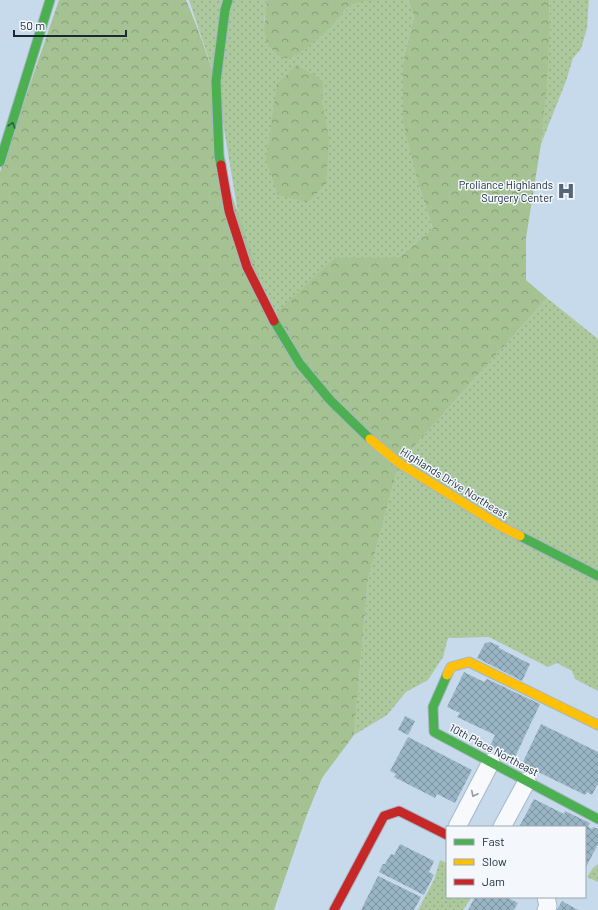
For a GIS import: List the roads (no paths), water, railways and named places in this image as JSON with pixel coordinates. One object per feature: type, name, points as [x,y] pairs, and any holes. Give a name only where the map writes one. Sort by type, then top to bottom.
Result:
[{"type":"main road","points":[[0,162],[50,0]]},
{"type":"main road","points":[[33,56],[55,0]]},
{"type":"main road","name":"Highlands Drive Northeast","points":[[228,0],[225,10],[216,81],[219,156],[229,210],[247,267],[272,318],[300,364],[330,400],[356,426],[399,463],[502,528],[598,576]]},
{"type":"main road","name":"10th Place Northeast","points":[[598,725],[469,662],[451,667],[433,707],[434,732],[598,819]]},
{"type":"main road","points":[[334,910],[384,816],[399,812],[446,835]]},
{"type":"street","points":[[458,826],[491,762]]},
{"type":"street","points":[[503,826],[527,781]]},
{"type":"street","points":[[546,898],[548,906],[546,910]]},
{"type":"place","name":"Proliance Highlands Surgery Center","points":[[566,191]]}]
